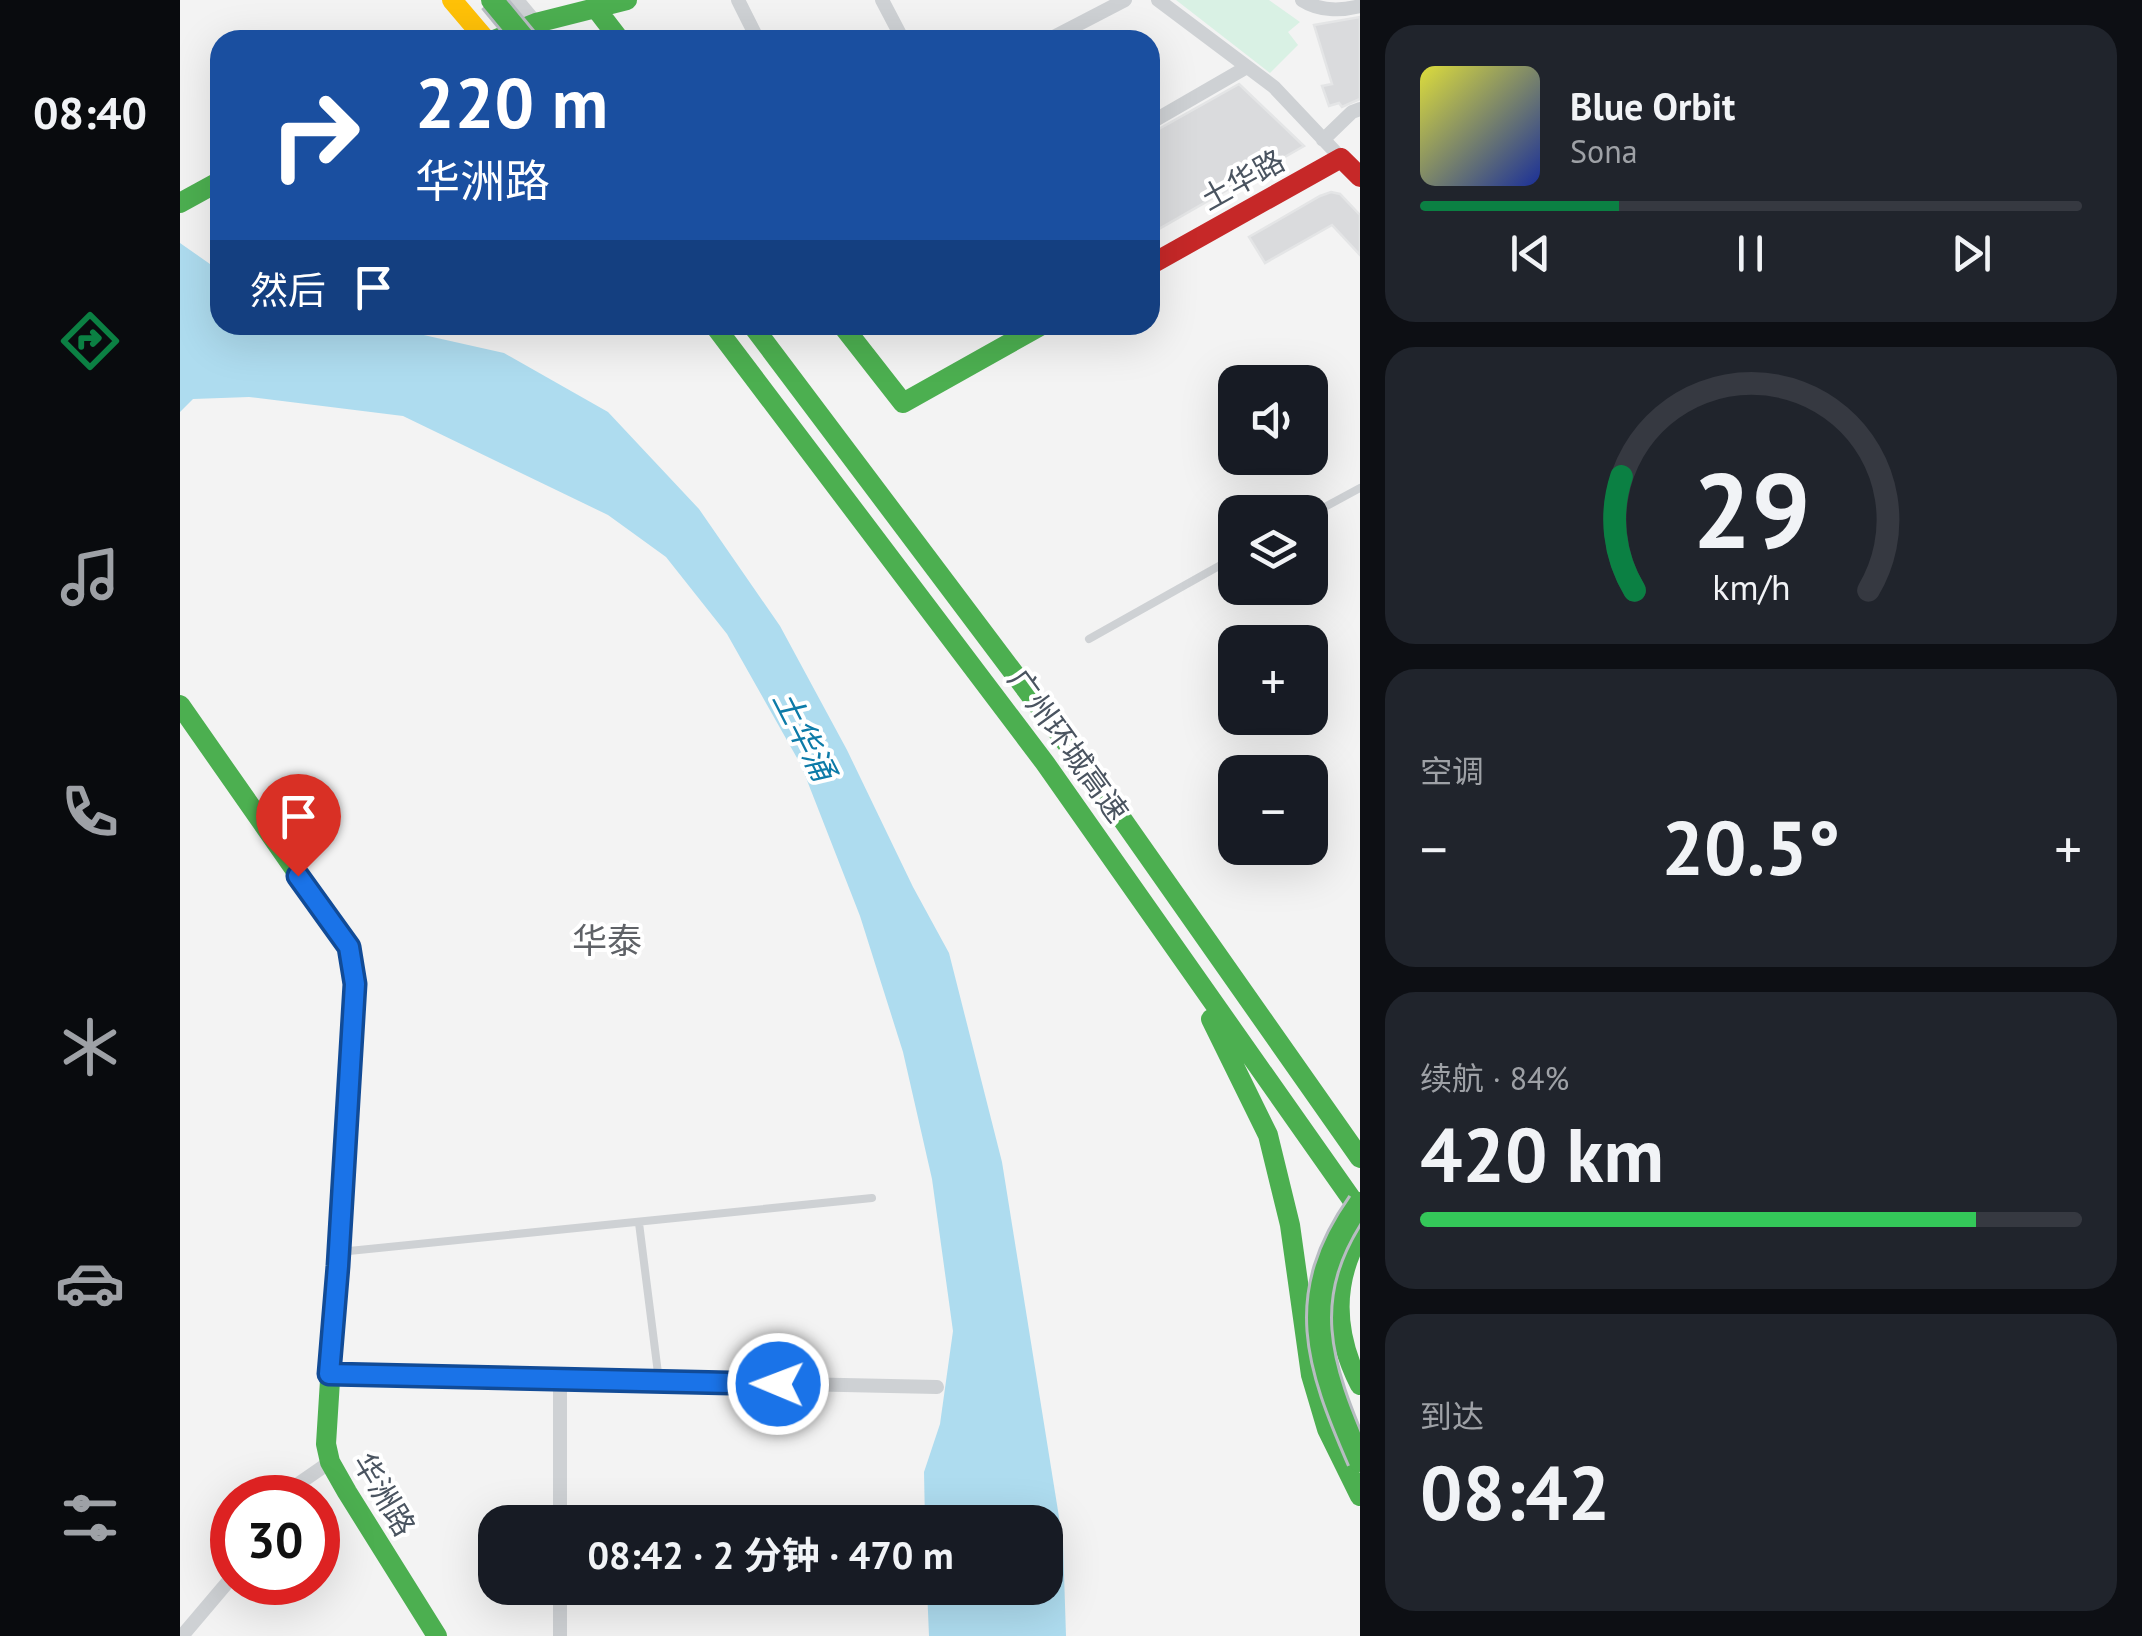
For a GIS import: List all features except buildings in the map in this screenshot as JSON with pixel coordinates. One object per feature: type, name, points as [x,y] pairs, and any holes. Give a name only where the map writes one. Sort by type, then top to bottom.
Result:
[{"type":"main road","points":[[452,0],[478,30]]},
{"type":"main road","points":[[492,0],[529,30]]},
{"type":"main road","points":[[533,30],[627,0]]},
{"type":"main road","points":[[596,10],[612,30]]},
{"type":"main road","points":[[1341,158],[1360,177]]},
{"type":"main road","name":"土华路","points":[[1160,259],[1341,158]]},
{"type":"main road","points":[[180,203],[210,186]]},
{"type":"main road","name":"广州环城高速","points":[[722,335],[984,680],[1360,1211]]},
{"type":"main road","name":"广州环城高速","points":[[760,335],[1100,789],[1360,1158]]},
{"type":"main road","points":[[850,335],[902,403],[1024,335]]},
{"type":"main road","name":"华洲路","points":[[180,705],[349,947],[355,984],[325,1426],[330,1462],[437,1636]]},
{"type":"main road","points":[[1100,789],[1360,1127]]},
{"type":"main road","points":[[1083,816],[1197,994],[1268,1134],[1290,1226],[1311,1375],[1327,1429],[1360,1496]]},
{"type":"main road","points":[[1360,1203],[1336,1234],[1327,1254],[1318,1297],[1325,1362],[1340,1414],[1360,1461]]},
{"type":"main road","points":[[1360,1234],[1346,1258],[1338,1294],[1340,1332],[1360,1384]]},
{"type":"street","points":[[517,0],[530,30]]},
{"type":"street","points":[[738,0],[753,30]]},
{"type":"street","points":[[882,0],[897,30]]},
{"type":"street","points":[[1068,30],[1126,0]]},
{"type":"street","points":[[1158,0],[1274,86],[1341,158]]},
{"type":"street","points":[[1302,0],[1311,6],[1344,10],[1360,6]]},
{"type":"street","points":[[1160,116],[1247,67]]},
{"type":"street","points":[[1324,140],[1352,112],[1360,110]]},
{"type":"street","points":[[329,1374],[937,1387]]},
{"type":"street","points":[[560,1378],[560,1505]]},
{"type":"street","points":[[311,1475],[330,1462]]},
{"type":"street","points":[[182,1636],[210,1603]]},
{"type":"street","points":[[560,1605],[560,1636]]},
{"type":"lane","points":[[1328,505],[1360,488]]},
{"type":"lane","points":[[1088,638],[1218,566]]},
{"type":"lane","points":[[339,1252],[872,1198]]},
{"type":"lane","points":[[639,1223],[658,1381]]},
{"type":"green space","points":[[1176,0],[1269,0],[1300,22],[1288,32],[1298,45],[1270,73]]},
{"type":"water","name":"土华涌","points":[[180,243],[210,264],[210,335],[424,335],[504,353],[608,412],[699,509],[780,626],[949,953],[1002,1162],[1057,1505],[925,1505],[924,1472],[940,1424],[953,1331],[932,1179],[903,1052],[860,916],[801,765],[727,634],[666,557],[608,515],[403,416],[249,397],[193,399],[180,412]]},
{"type":"water","points":[[1063,1542],[1066,1636],[929,1636],[928,1605],[1063,1605]]},
{"type":"traffic: fast","points":[[492,0],[517,30]]},
{"type":"traffic: fast","points":[[519,30],[627,0]]},
{"type":"traffic: fast","points":[[597,10],[612,30]]},
{"type":"traffic: fast","points":[[180,203],[210,186]]},
{"type":"traffic: fast","points":[[722,335],[1045,763],[1360,1211]]},
{"type":"traffic: fast","points":[[760,335],[1101,789],[1360,1158]]},
{"type":"traffic: fast","points":[[850,335],[903,403],[1024,335]]},
{"type":"traffic: fast","points":[[180,705],[349,947],[355,984],[326,1444],[330,1462],[347,1492],[437,1636]]},
{"type":"traffic: fast","points":[[1211,1019],[1268,1135],[1290,1225],[1311,1375],[1327,1429],[1360,1496]]},
{"type":"traffic: fast","points":[[1360,1203],[1339,1237],[1326,1269],[1320,1300],[1324,1361],[1360,1461]]},
{"type":"traffic: fast","points":[[1360,1234],[1344,1272],[1339,1309],[1345,1347],[1360,1385]]},
{"type":"traffic: slow","points":[[452,0],[478,30]]},
{"type":"traffic: jam","points":[[1160,259],[1341,158],[1360,177]]},
{"type":"district","name":"华泰","points":[[607,940]]},
{"type":"route","points":[[298,876],[349,947],[355,984],[329,1374],[778,1384]]}]
